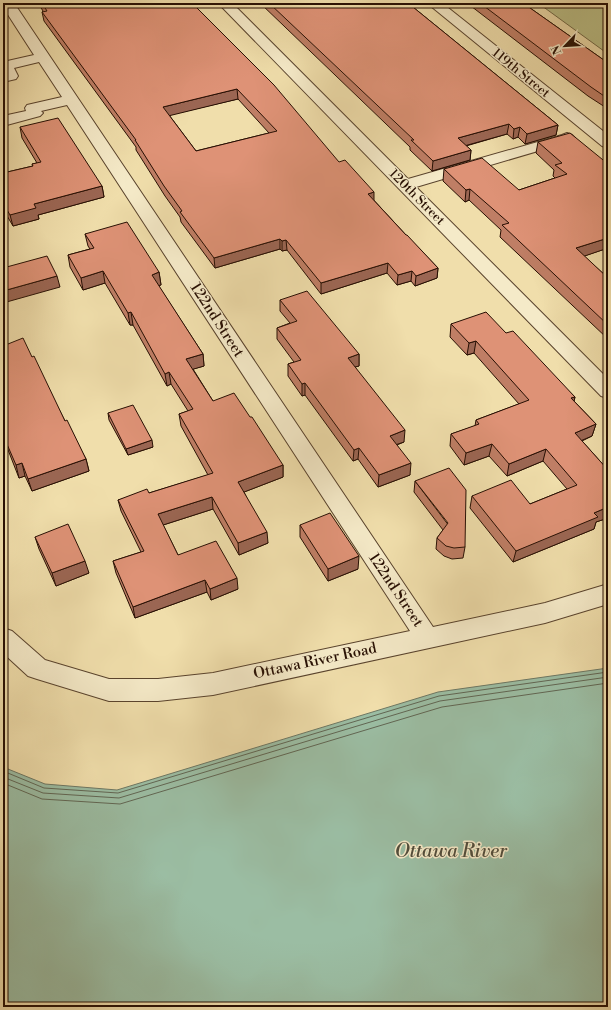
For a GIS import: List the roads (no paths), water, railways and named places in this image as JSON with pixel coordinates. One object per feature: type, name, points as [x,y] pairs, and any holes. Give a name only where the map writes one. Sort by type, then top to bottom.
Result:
[{"type":"street","name":"122nd Street","points":[[8,3],[427,637]]},
{"type":"street","name":"120th Street","points":[[225,3],[608,391]]},
{"type":"street","name":"119th Street","points":[[434,3],[608,143]]},
{"type":"street","points":[[3,78],[11,76],[6,66],[43,57]]},
{"type":"street","points":[[3,121],[35,113],[32,108],[71,100]]},
{"type":"street","points":[[405,185],[608,126]]},
{"type":"street","name":"Ottawa River Road","points":[[3,638],[37,668],[109,690],[158,690],[213,684],[545,612],[608,594]]},
{"type":"water","name":"Ottawa River","points":[[608,668],[608,1007],[3,1007],[3,767],[45,784],[117,790],[438,692]]}]
